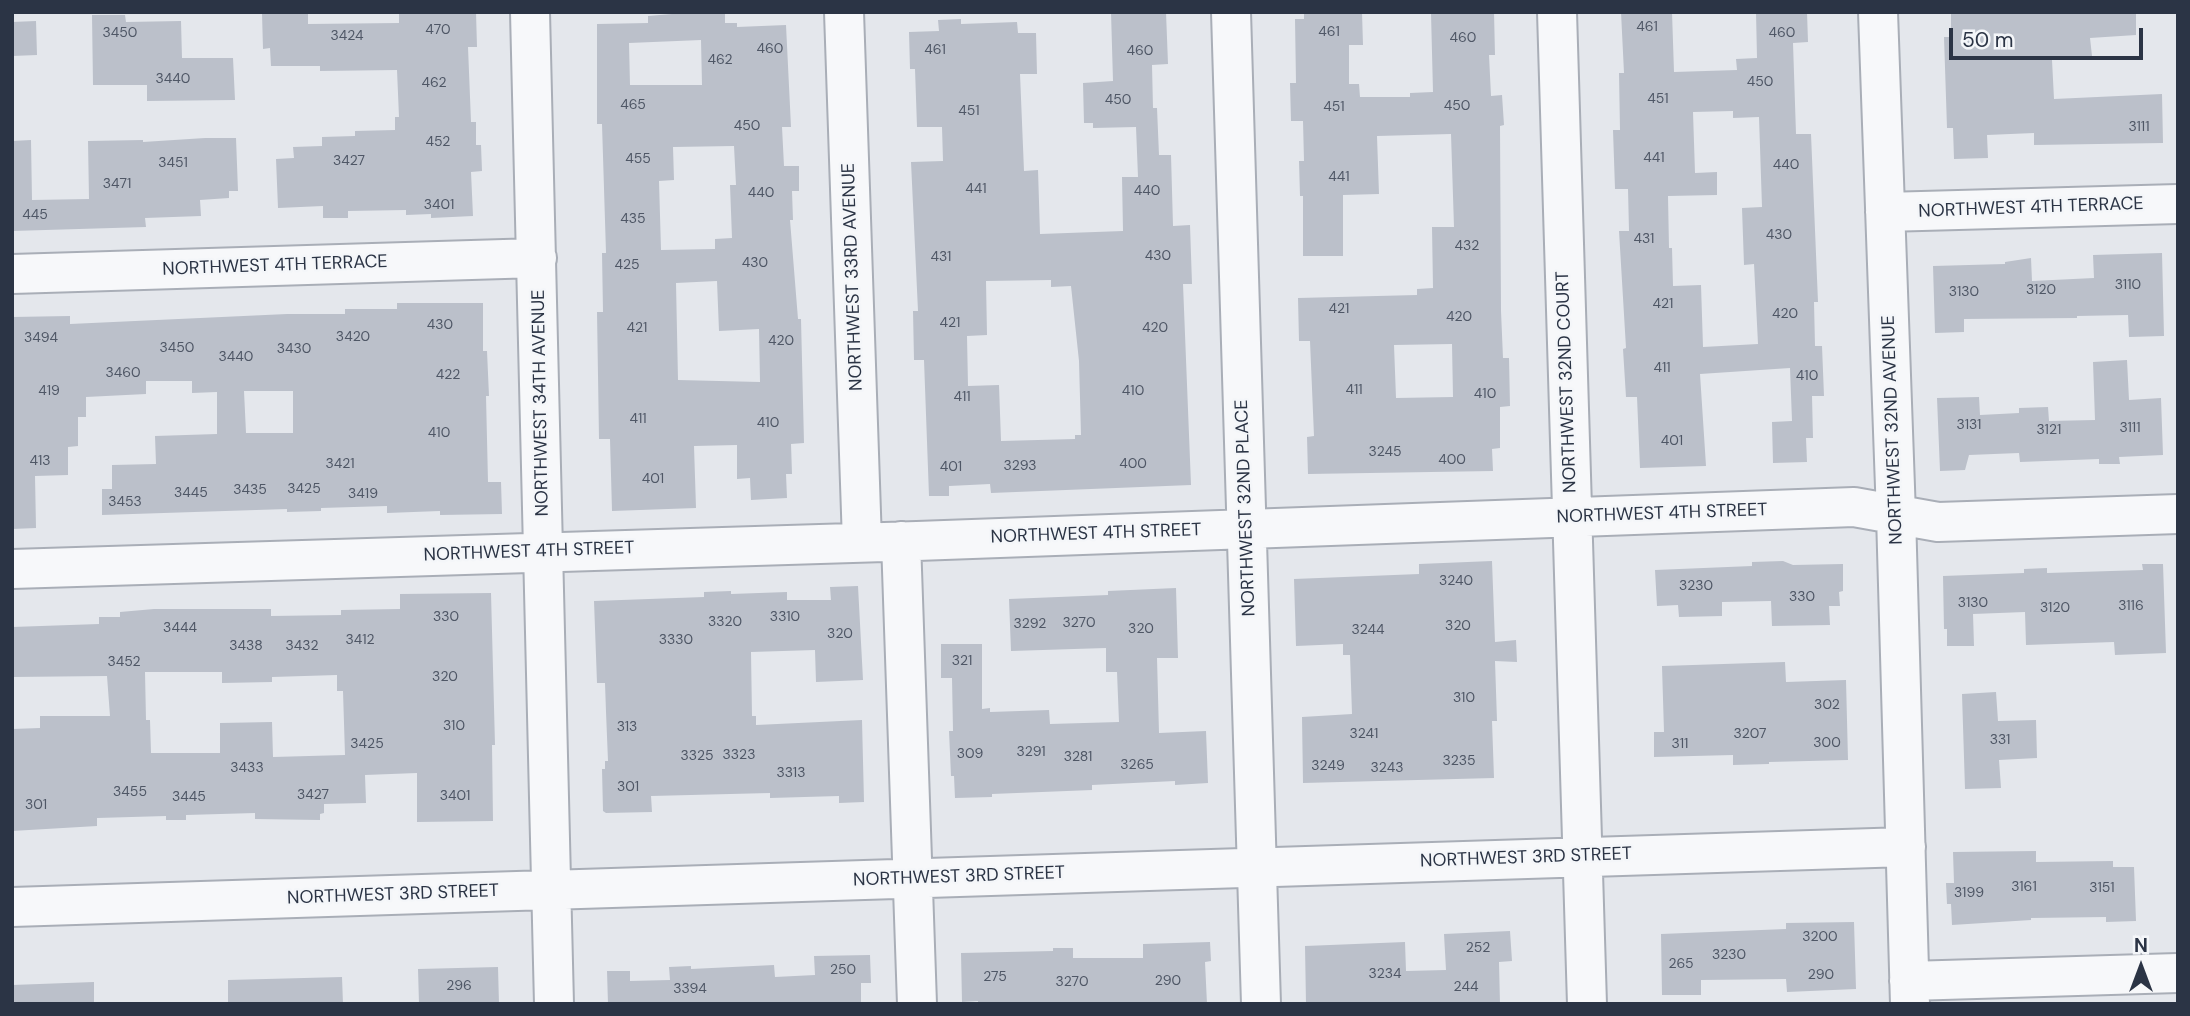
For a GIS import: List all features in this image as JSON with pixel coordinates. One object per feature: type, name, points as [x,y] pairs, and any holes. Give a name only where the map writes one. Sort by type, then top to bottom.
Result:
[{"type":"street","name":"NORTHWEST 34TH AVENUE","points":[[530,12],[554,1004]]},
{"type":"street","name":"NORTHWEST 33RD AVENUE","points":[[844,12],[862,542]]},
{"type":"street","name":"NORTHWEST 32ND PLACE","points":[[1231,12],[1261,1004]]},
{"type":"street","name":"NORTHWEST 32ND COURT","points":[[1557,12],[1587,1004]]},
{"type":"street","name":"NORTHWEST 32ND AVENUE","points":[[1878,12],[1910,992]]},
{"type":"street","name":"NORTHWEST 4TH TERRACE","points":[[1885,212],[2178,204]]},
{"type":"street","name":"NORTHWEST 4TH TERRACE","points":[[12,274],[537,258]]},
{"type":"street","name":"NORTHWEST 4TH STREET","points":[[12,569],[1854,507],[1938,522],[2178,514]]},
{"type":"street","points":[[901,541],[917,1004]]},
{"type":"street","name":"NORTHWEST 3RD STREET","points":[[12,907],[1906,847]]},
{"type":"street","points":[[1910,992],[2178,973]]},
{"type":"building","points":[[308,12],[308,24],[399,23],[399,12],[476,12],[477,47],[468,47],[471,122],[476,122],[476,145],[481,145],[482,171],[471,172],[473,216],[431,218],[431,214],[406,215],[406,210],[348,211],[348,218],[323,218],[323,206],[278,208],[276,159],[294,158],[293,147],[322,146],[322,137],[355,136],[355,131],[395,130],[395,117],[399,117],[397,70],[320,71],[320,66],[271,66],[270,48],[263,49],[262,13]]},
{"type":"building","points":[[725,12],[725,23],[737,23],[737,27],[786,25],[791,127],[782,127],[784,166],[799,166],[799,191],[792,191],[793,220],[790,220],[798,319],[801,319],[804,443],[791,444],[792,474],[786,474],[787,498],[751,500],[750,478],[737,479],[737,445],[694,446],[696,508],[612,511],[610,439],[599,439],[597,312],[603,312],[602,253],[606,253],[602,124],[597,124],[597,24],[648,23],[648,16]],"holes":[[[701,40],[702,85],[630,85],[629,43]],[[734,146],[736,185],[730,185],[732,238],[715,239],[715,249],[661,250],[659,181],[674,180],[673,147]],[[717,281],[719,331],[759,329],[760,382],[678,380],[676,283]]]},
{"type":"building","points":[[1111,12],[1166,12],[1168,64],[1152,65],[1153,108],[1157,108],[1159,155],[1171,155],[1173,226],[1190,225],[1192,284],[1183,284],[1191,485],[991,493],[990,484],[949,486],[949,496],[929,496],[924,360],[914,360],[913,311],[918,311],[911,162],[943,161],[942,127],[917,127],[915,69],[910,69],[909,32],[939,31],[938,20],[961,19],[961,24],[1017,22],[1018,33],[1036,33],[1037,74],[1020,74],[1024,171],[1038,170],[1040,234],[1123,231],[1122,177],[1138,177],[1136,127],[1093,128],[1093,123],[1084,123],[1083,83],[1113,81]],"holes":[[[1051,280],[1051,287],[1071,286],[1079,361],[1081,435],[1075,435],[1075,439],[1001,441],[999,385],[968,386],[967,336],[987,335],[986,281]]]},
{"type":"building","points":[[1304,12],[1362,12],[1363,45],[1349,45],[1349,84],[1359,84],[1360,97],[1410,97],[1410,93],[1433,92],[1431,13],[1494,12],[1495,55],[1489,55],[1491,96],[1502,95],[1504,125],[1500,126],[1501,311],[1503,358],[1509,358],[1510,406],[1500,407],[1500,448],[1492,449],[1493,471],[1308,474],[1307,437],[1314,436],[1310,341],[1299,341],[1298,298],[1417,295],[1417,289],[1433,288],[1432,227],[1454,227],[1451,134],[1377,136],[1379,194],[1343,195],[1343,256],[1303,256],[1303,196],[1300,196],[1299,161],[1304,161],[1303,121],[1291,121],[1290,83],[1296,83],[1295,19],[1304,19]],"holes":[[[1452,344],[1453,397],[1396,398],[1394,345]]]},
{"type":"building","points":[[1621,12],[1672,12],[1674,72],[1737,70],[1736,59],[1757,58],[1756,12],[1807,12],[1808,42],[1793,43],[1796,134],[1811,134],[1818,302],[1814,302],[1815,346],[1822,346],[1824,396],[1812,396],[1813,438],[1806,438],[1807,462],[1773,463],[1772,422],[1792,421],[1790,368],[1700,374],[1706,466],[1640,468],[1637,397],[1626,397],[1623,349],[1626,348],[1619,231],[1629,231],[1628,189],[1615,189],[1613,130],[1620,130],[1619,73],[1624,73]],"holes":[[[1733,111],[1733,118],[1759,117],[1762,207],[1742,208],[1744,265],[1754,264],[1758,344],[1703,347],[1701,285],[1673,286],[1668,196],[1717,195],[1717,172],[1695,173],[1693,112]]]},
{"type":"building","points":[[1951,12],[2136,12],[2136,35],[2090,38],[2092,56],[2052,60],[2054,99],[2162,94],[2163,143],[2034,145],[2034,133],[1987,135],[1988,158],[1954,159],[1953,128],[1947,128],[1944,37],[1951,37]]},
{"type":"building","points":[[92,15],[125,15],[126,22],[181,21],[182,58],[233,58],[235,100],[147,101],[147,85],[93,85]]},
{"type":"building","points":[[36,21],[37,55],[12,56],[12,22]]},
{"type":"building","points":[[236,138],[238,191],[229,191],[229,198],[200,200],[201,216],[145,218],[146,227],[12,231],[12,141],[31,140],[32,200],[89,199],[88,141],[143,142]]},
{"type":"building","points":[[2162,253],[2164,336],[2129,337],[2128,315],[1964,319],[1964,332],[1935,333],[1933,266],[2005,264],[2031,258],[2032,281],[2094,278],[2093,255]]},
{"type":"building","points":[[397,303],[483,303],[483,351],[487,351],[489,396],[486,396],[488,482],[501,482],[502,514],[440,515],[440,511],[387,513],[387,506],[321,508],[321,511],[287,512],[287,509],[102,515],[102,489],[112,489],[112,465],[156,464],[155,436],[217,434],[217,392],[192,393],[192,381],[146,381],[146,394],[86,397],[86,417],[78,417],[78,446],[68,447],[68,475],[35,476],[36,528],[12,529],[12,317],[70,316],[70,324],[287,314],[345,314],[345,309],[397,309]],"holes":[[[244,391],[293,391],[293,433],[246,433]]]},
{"type":"building","points":[[2127,360],[2129,400],[2161,398],[2163,455],[2119,457],[2120,464],[2099,464],[2099,459],[2020,462],[2019,453],[1969,455],[1965,470],[1940,471],[1937,398],[1979,397],[1980,415],[2019,413],[2019,408],[2048,407],[2049,421],[2095,420],[2093,362]]},
{"type":"building","points":[[1492,561],[1495,642],[1516,640],[1517,662],[1495,661],[1497,721],[1492,721],[1494,778],[1303,783],[1302,717],[1352,714],[1350,655],[1343,655],[1343,644],[1296,646],[1294,579],[1419,574],[1419,564]]},
{"type":"building","points":[[1783,561],[1793,565],[1843,564],[1840,606],[1829,606],[1830,625],[1772,626],[1771,601],[1722,602],[1722,616],[1679,617],[1678,605],[1657,606],[1655,570],[1752,566],[1752,562]]},
{"type":"building","points":[[2142,564],[2163,564],[2166,653],[2115,655],[2114,642],[2026,645],[2025,612],[1973,614],[1974,646],[1947,646],[1943,576],[2024,573],[2024,569],[2047,568],[2047,573],[2143,570]]},
{"type":"building","points":[[858,586],[863,680],[816,682],[815,650],[751,652],[752,716],[756,716],[756,725],[862,720],[864,802],[839,803],[839,796],[770,798],[770,793],[651,796],[652,812],[603,811],[602,769],[605,769],[605,761],[608,761],[605,683],[597,683],[594,601],[704,597],[704,592],[731,591],[731,594],[787,592],[787,600],[831,600],[830,587]]},
{"type":"building","points":[[1176,588],[1178,658],[1157,658],[1159,733],[1206,731],[1208,783],[1175,785],[1175,781],[1092,785],[1092,790],[955,798],[949,731],[953,731],[952,678],[941,678],[941,644],[982,644],[982,709],[990,708],[990,712],[1049,710],[1050,724],[1119,722],[1117,672],[1106,672],[1106,648],[1011,651],[1009,599],[1108,595],[1108,591]]},
{"type":"building","points":[[491,593],[495,745],[492,745],[493,821],[417,822],[417,773],[365,775],[366,803],[324,804],[324,813],[320,814],[320,820],[255,819],[255,813],[186,815],[186,820],[166,820],[166,816],[97,818],[97,826],[12,831],[12,729],[40,728],[40,716],[110,716],[107,676],[12,677],[12,627],[99,624],[99,617],[120,617],[120,612],[154,609],[271,609],[271,616],[341,615],[341,610],[400,609],[400,594]],"holes":[[[145,672],[222,672],[222,683],[272,682],[272,677],[337,675],[337,691],[343,691],[345,755],[273,757],[272,722],[220,723],[220,753],[151,753],[150,720],[146,720]]]},
{"type":"building","points":[[1785,662],[1786,682],[1846,680],[1848,760],[1733,765],[1733,755],[1654,757],[1654,732],[1664,732],[1662,666]]},
{"type":"building","points":[[1996,692],[1998,721],[2036,720],[2037,758],[1999,760],[2001,788],[1965,789],[1962,694]]},
{"type":"building","points":[[2036,851],[2036,862],[2113,861],[2113,867],[2134,867],[2136,921],[2106,922],[2106,917],[2031,918],[1952,925],[1946,883],[1954,883],[1953,852]]},
{"type":"building","points":[[1854,922],[1856,989],[1787,992],[1786,979],[1701,980],[1701,995],[1662,995],[1661,934],[1786,929],[1786,923]]},
{"type":"building","points":[[1510,931],[1512,961],[1499,962],[1500,1004],[1306,1004],[1305,946],[1405,942],[1406,971],[1446,970],[1444,934]]},
{"type":"building","points":[[1210,942],[1211,961],[1205,962],[1207,1004],[962,1002],[961,953],[1053,951],[1053,948],[1073,948],[1073,958],[1143,958],[1143,944]]},
{"type":"building","points":[[870,955],[871,983],[861,983],[861,1004],[608,1004],[607,971],[630,971],[630,981],[670,980],[669,967],[691,966],[691,969],[774,965],[775,977],[815,975],[814,956]]},
{"type":"building","points":[[498,967],[499,1004],[419,1004],[418,969]]},
{"type":"building","points":[[342,977],[343,1004],[228,1004],[228,980]]},
{"type":"building","points":[[94,982],[94,1004],[12,1004],[12,985]]}]
